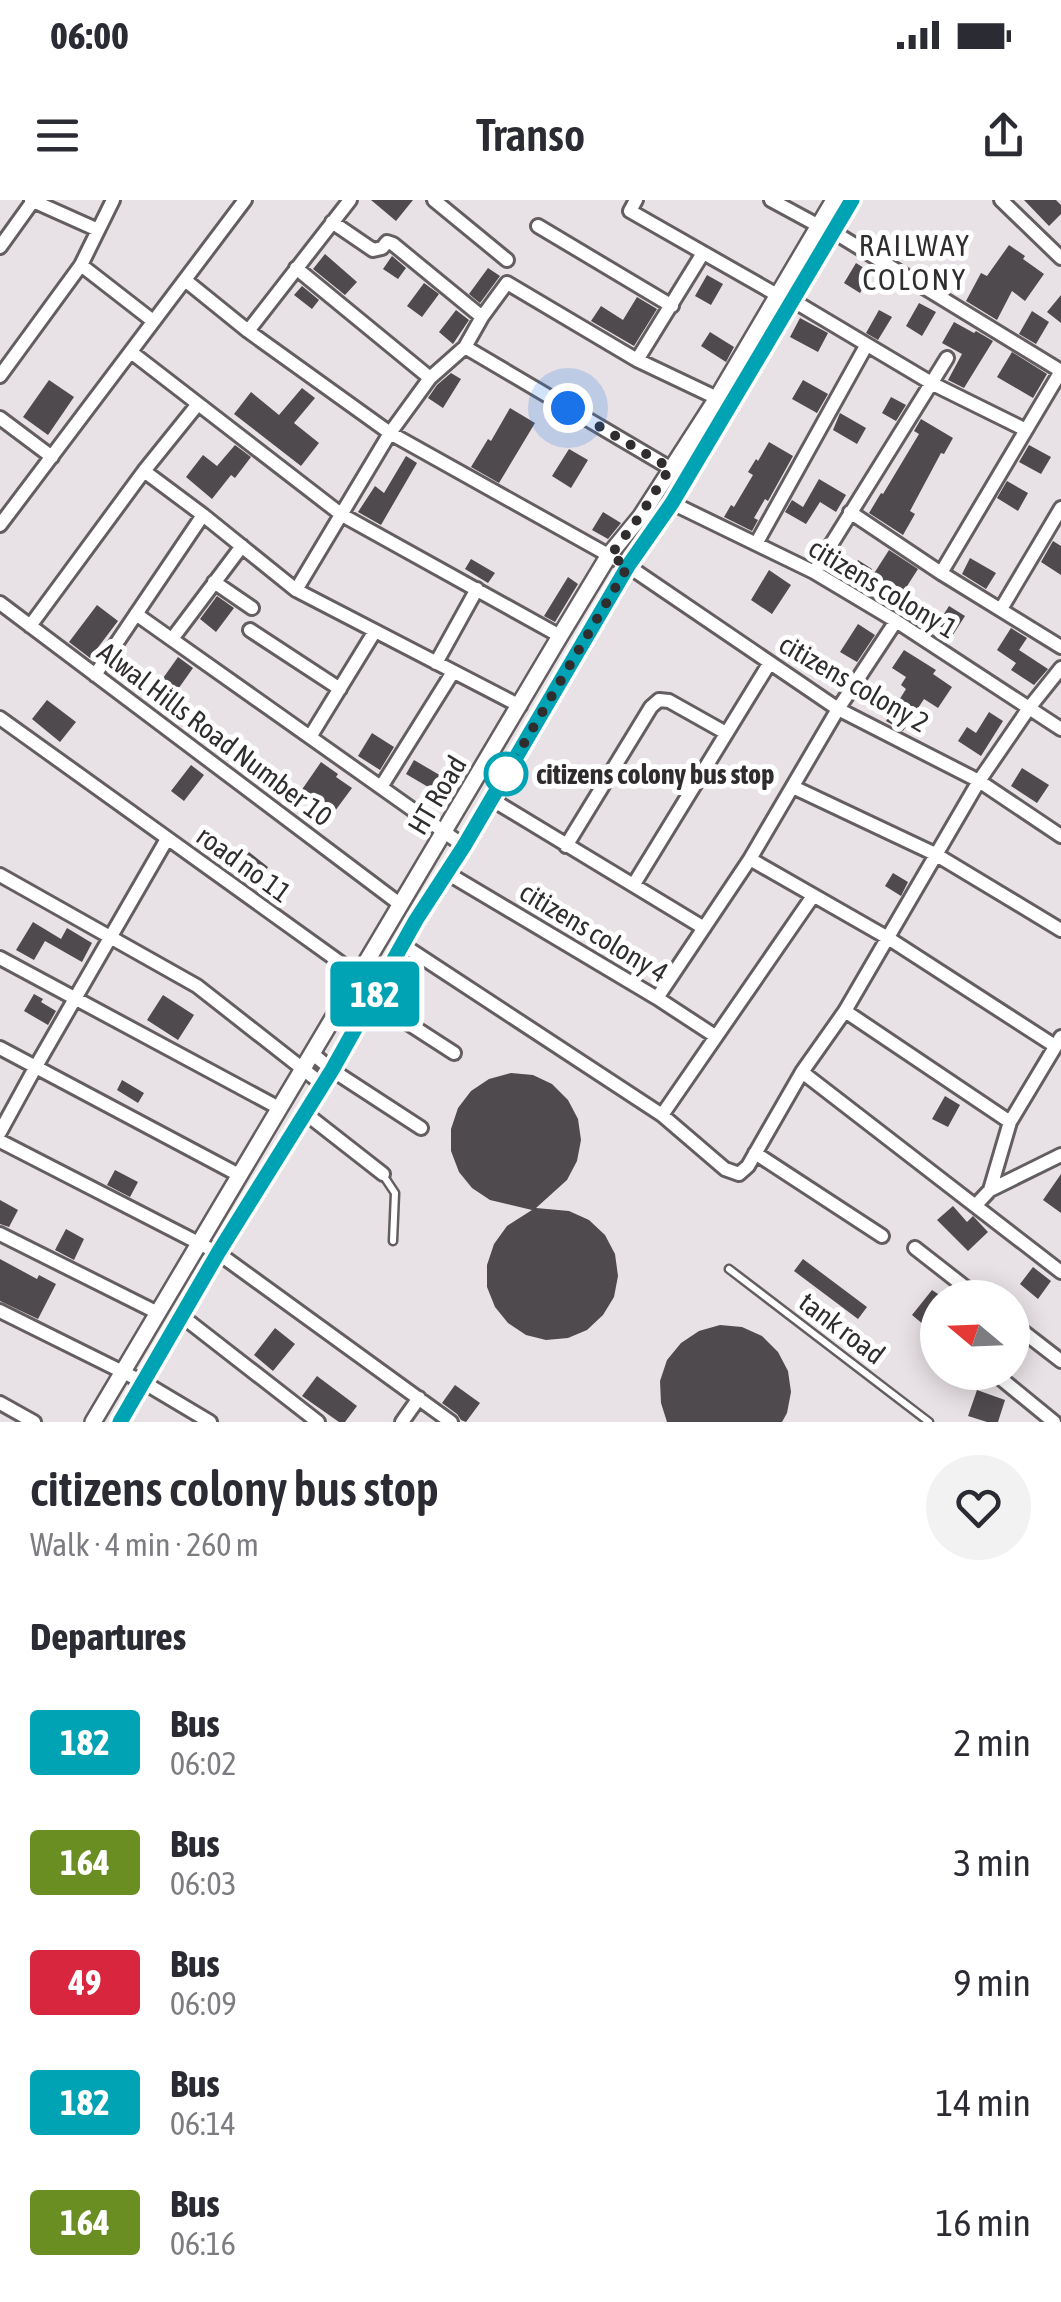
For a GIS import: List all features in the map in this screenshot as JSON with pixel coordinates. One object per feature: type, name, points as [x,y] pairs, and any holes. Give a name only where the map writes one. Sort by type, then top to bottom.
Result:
[{"type":"street","points":[[0,376],[81,265],[112,200]]},
{"type":"street","points":[[2,518],[246,200]]},
{"type":"street","points":[[248,332],[350,200]]},
{"type":"street","points":[[434,200],[506,260]]},
{"type":"street","points":[[636,200],[630,211],[933,384],[1026,430]]},
{"type":"street","points":[[771,200],[1061,371],[941,573]]},
{"type":"street","name":"HT Road","points":[[826,229],[834,200]]},
{"type":"street","name":"HT Road","points":[[120,1422],[628,566],[672,503],[826,229],[852,200]]},
{"type":"street","points":[[1000,200],[1061,258]]},
{"type":"street","points":[[0,248],[32,201],[98,230]]},
{"type":"street","points":[[332,222],[373,250],[387,242],[402,250],[482,316]]},
{"type":"street","points":[[538,226],[672,306]]},
{"type":"street","points":[[637,360],[703,253]]},
{"type":"street","points":[[81,265],[153,321]]},
{"type":"street","points":[[296,268],[430,378]]},
{"type":"street","name":"citizens colony 2","points":[[186,280],[248,332],[390,432],[628,566],[838,709],[980,781],[1061,836]]},
{"type":"street","points":[[296,590],[390,432],[430,378],[465,347],[507,283],[637,360],[717,398]]},
{"type":"street","name":"HT Road","points":[[93,1422],[560,636],[785,298]]},
{"type":"street","points":[[756,544],[866,346]]},
{"type":"street","points":[[465,347],[670,468]]},
{"type":"street","points":[[130,352],[342,515],[560,636]]},
{"type":"street","points":[[814,572],[947,358]]},
{"type":"street","points":[[30,626],[198,404]]},
{"type":"street","points":[[0,418],[52,457]]},
{"type":"street","points":[[144,472],[296,590],[520,706]]},
{"type":"street","name":"citizens colony 1","points":[[672,503],[814,572],[1061,729]]},
{"type":"street","points":[[1001,609],[1061,508]]},
{"type":"street","points":[[850,512],[1061,647]]},
{"type":"street","points":[[95,675],[204,515]]},
{"type":"street","points":[[172,640],[242,546]]},
{"type":"street","points":[[214,582],[252,608]]},
{"type":"street","points":[[436,663],[477,590]]},
{"type":"street","name":"Alwal Hills Road Number 10","points":[[0,603],[401,905]]},
{"type":"street","points":[[136,614],[464,846]]},
{"type":"street","points":[[657,998],[750,859],[838,709],[896,621]]},
{"type":"street","points":[[250,630],[340,688]]},
{"type":"street","points":[[310,737],[375,631]]},
{"type":"street","points":[[634,884],[768,664]]},
{"type":"street","points":[[402,945],[662,1116],[726,1169],[739,1174],[748,1166],[802,1072],[845,1011],[980,781],[1061,668]]},
{"type":"street","points":[[380,787],[453,672]]},
{"type":"street","points":[[566,846],[651,706],[659,700],[670,701],[726,733]]},
{"type":"street","name":"road no 11","points":[[0,718],[358,976],[372,1000],[454,1053]]},
{"type":"street","points":[[793,787],[935,854],[1061,930]]},
{"type":"street","points":[[491,799],[704,928]]},
{"type":"street","points":[[0,1132],[167,839]]},
{"type":"street","points":[[750,859],[1058,1041],[1010,1122],[990,1190]]},
{"type":"street","name":"citizens colony 4","points":[[447,873],[714,1036]]},
{"type":"street","points":[[0,875],[197,986],[302,1070],[327,1077],[421,1128]]},
{"type":"street","points":[[662,1116],[813,896]]},
{"type":"street","points":[[0,958],[280,1108]]},
{"type":"street","points":[[845,1011],[1010,1122]]},
{"type":"street","points":[[0,1048],[240,1175]]},
{"type":"street","points":[[313,1054],[327,1077]]},
{"type":"street","points":[[802,1072],[1061,1272]]},
{"type":"street","points":[[305,1112],[383,1174]]},
{"type":"street","points":[[0,1141],[218,1253],[451,1422]]},
{"type":"street","points":[[755,1152],[882,1236]]},
{"type":"street","points":[[976,1205],[990,1190],[1061,1155]]},
{"type":"street","points":[[0,1234],[158,1313]]},
{"type":"street","points":[[915,1248],[956,1280]]},
{"type":"street","points":[[0,1311],[143,1382],[210,1422]]},
{"type":"street","points":[[183,1317],[318,1422]]},
{"type":"street","points":[[1030,1337],[1061,1361]]},
{"type":"street","points":[[1015,1390],[1054,1422]]},
{"type":"street","points":[[402,1422],[418,1398]]},
{"type":"street","points":[[0,1404],[34,1422]]},
{"type":"lane","points":[[383,1174],[395,1193],[394,1240]]},
{"type":"lane","name":"tank road","points":[[729,1269],[929,1422]]},
{"type":"building","points":[[371,200],[413,200],[396,221]]},
{"type":"building","points":[[1024,200],[1056,200],[1061,205],[1061,214],[1049,226]]},
{"type":"building","points":[[1009,245],[1044,274],[1025,301],[1012,291],[997,320],[966,301],[981,273],[987,276]]},
{"type":"building","points":[[325,254],[357,282],[345,295],[313,269]]},
{"type":"building","points":[[392,256],[406,268],[398,279],[383,269]]},
{"type":"building","points":[[856,263],[872,273],[860,293],[844,283]]},
{"type":"building","points":[[488,268],[500,276],[480,303],[469,294]]},
{"type":"building","points":[[707,275],[723,284],[711,305],[695,296]]},
{"type":"building","points":[[424,283],[439,294],[422,317],[407,306]]},
{"type":"building","points":[[302,286],[319,300],[312,309],[294,295]]},
{"type":"building","points":[[1061,295],[1061,323],[1047,312]]},
{"type":"building","points":[[637,297],[657,309],[634,346],[591,321],[601,306],[623,320]]},
{"type":"building","points":[[919,303],[936,312],[922,336],[906,326]]},
{"type":"building","points":[[456,310],[469,320],[453,344],[439,332]]},
{"type":"building","points":[[879,310],[892,317],[878,340],[866,333]]},
{"type":"building","points":[[1032,311],[1049,322],[1036,344],[1019,334]]},
{"type":"building","points":[[800,318],[828,333],[818,352],[790,337]]},
{"type":"building","points":[[954,322],[993,341],[964,388],[948,380],[962,354],[942,343]]},
{"type":"building","points":[[710,332],[734,347],[726,362],[701,346]]},
{"type":"building","points":[[1012,352],[1047,374],[1033,398],[997,377]]},
{"type":"building","points":[[451,373],[461,379],[443,408],[428,398]]},
{"type":"building","points":[[49,380],[74,397],[48,435],[23,417]]},
{"type":"building","points":[[803,380],[828,394],[817,413],[792,399]]},
{"type":"building","points":[[302,388],[315,398],[294,423],[319,443],[301,466],[234,414],[251,392],[279,415]]},
{"type":"building","points":[[891,397],[906,405],[896,421],[882,413]]},
{"type":"building","points":[[510,408],[535,423],[499,483],[471,467]]},
{"type":"building","points":[[840,413],[866,428],[857,444],[833,430]]},
{"type":"building","points":[[921,419],[953,438],[910,511],[915,514],[903,535],[869,513],[919,434],[914,431]]},
{"type":"building","points":[[769,442],[793,456],[754,518],[758,520],[752,531],[724,517],[731,505],[734,507],[753,475],[748,472]]},
{"type":"building","points":[[235,445],[251,457],[212,499],[186,477],[203,455],[217,466]]},
{"type":"building","points":[[1029,445],[1051,457],[1041,474],[1019,462]]},
{"type":"building","points":[[569,449],[588,460],[571,488],[552,476]]},
{"type":"building","points":[[406,456],[417,463],[381,525],[358,512],[375,486],[384,493]]},
{"type":"building","points":[[819,479],[846,495],[836,512],[820,502],[806,524],[785,512],[792,500],[803,507]]},
{"type":"building","points":[[1007,481],[1028,493],[1018,511],[997,498]]},
{"type":"building","points":[[603,512],[621,523],[608,539],[592,530]]},
{"type":"building","points":[[1053,541],[1061,546],[1061,575],[1041,562]]},
{"type":"building","points":[[889,550],[918,569],[902,594],[873,575]]},
{"type":"building","points":[[970,558],[996,573],[986,589],[962,574]]},
{"type":"building","points":[[471,559],[495,573],[488,583],[465,569]]},
{"type":"building","points":[[858,560],[872,569],[860,588],[846,579]]},
{"type":"building","points":[[769,570],[791,585],[772,614],[751,600]]},
{"type":"building","points":[[568,577],[578,584],[555,622],[544,616]]},
{"type":"building","points":[[217,596],[234,608],[216,632],[200,619]]},
{"type":"building","points":[[97,605],[118,621],[90,658],[69,642]]},
{"type":"building","points":[[949,606],[965,616],[949,641],[933,631]]},
{"type":"building","points":[[858,624],[875,635],[857,662],[840,652]]},
{"type":"building","points":[[1011,628],[1027,638],[1019,650],[1048,669],[1034,685],[1011,670],[1016,663],[997,650]]},
{"type":"building","points":[[904,650],[936,670],[933,674],[952,687],[938,708],[924,699],[903,731],[886,721],[906,689],[901,685],[906,677],[892,668]]},
{"type":"building","points":[[178,657],[193,668],[176,692],[161,681]]},
{"type":"building","points":[[47,700],[76,722],[60,742],[32,719]]},
{"type":"building","points":[[989,712],[1003,721],[981,756],[958,741],[967,727],[976,733]]},
{"type":"building","points":[[372,733],[394,747],[380,770],[358,756]]},
{"type":"building","points":[[414,760],[443,777],[435,791],[406,774]]},
{"type":"building","points":[[321,762],[352,788],[335,811],[301,791]]},
{"type":"building","points":[[191,765],[204,775],[184,801],[171,791]]},
{"type":"building","points":[[1022,768],[1049,785],[1037,803],[1011,786]]},
{"type":"building","points":[[249,852],[268,867],[253,887],[233,873]]},
{"type":"building","points":[[893,873],[908,882],[901,896],[885,886]]},
{"type":"building","points":[[33,922],[61,939],[67,928],[92,943],[82,962],[45,941],[34,960],[16,950]]},
{"type":"building","points":[[34,994],[56,1011],[48,1025],[24,1011]]},
{"type":"building","points":[[163,995],[194,1015],[178,1040],[147,1020]]},
{"type":"building","points":[[511,1073],[533,1075],[552,1084],[568,1100],[578,1119],[581,1140],[577,1161],[567,1180],[536,1208],[569,1211],[589,1220],[605,1235],[615,1254],[618,1276],[614,1297],[587,1330],[568,1338],[546,1340],[526,1335],[508,1323],[495,1307],[487,1287],[487,1265],[494,1244],[507,1226],[532,1210],[490,1200],[472,1188],[459,1172],[451,1151],[451,1129],[458,1108],[471,1091],[489,1079]]},
{"type":"building","points":[[122,1080],[144,1093],[138,1103],[117,1090]]},
{"type":"building","points":[[945,1096],[960,1105],[948,1127],[932,1119]]},
{"type":"building","points":[[115,1170],[138,1182],[130,1197],[107,1185]]},
{"type":"building","points":[[1061,1174],[1061,1213],[1043,1200]]},
{"type":"building","points":[[0,1200],[18,1210],[9,1227],[0,1224]]},
{"type":"building","points":[[953,1206],[967,1222],[973,1216],[988,1232],[968,1251],[937,1220]]},
{"type":"building","points":[[66,1229],[84,1239],[74,1260],[55,1250]]},
{"type":"building","points":[[0,1259],[37,1279],[39,1275],[56,1284],[38,1319],[0,1301]]},
{"type":"building","points":[[803,1259],[867,1307],[858,1319],[794,1271]]},
{"type":"building","points":[[1033,1267],[1051,1281],[1038,1299],[1030,1292],[1030,1280],[1023,1280]]},
{"type":"building","points":[[920,1305],[920,1322],[912,1315]]},
{"type":"building","points":[[720,1325],[742,1327],[762,1336],[778,1352],[788,1371],[791,1392],[782,1422],[667,1422],[660,1381],[667,1360],[681,1343],[699,1331]]},
{"type":"building","points":[[275,1328],[295,1344],[273,1371],[254,1355]]},
{"type":"building","points":[[317,1376],[357,1406],[345,1422],[339,1422],[302,1396]]},
{"type":"building","points":[[455,1385],[480,1403],[466,1422],[442,1403]]},
{"type":"building","points":[[977,1390],[1005,1400],[998,1422],[968,1416]]},
{"type":"bus line","name":"182","points":[[120,1422],[628,566],[672,503],[852,200]]},
{"type":"place","name":"citizens colony bus stop","points":[[506,774]]},
{"type":"district","name":"RAILWAY COLONY","points":[[915,263]]},
{"type":"route","points":[[506,774],[628,566],[610,556],[670,468],[568,408]]}]
